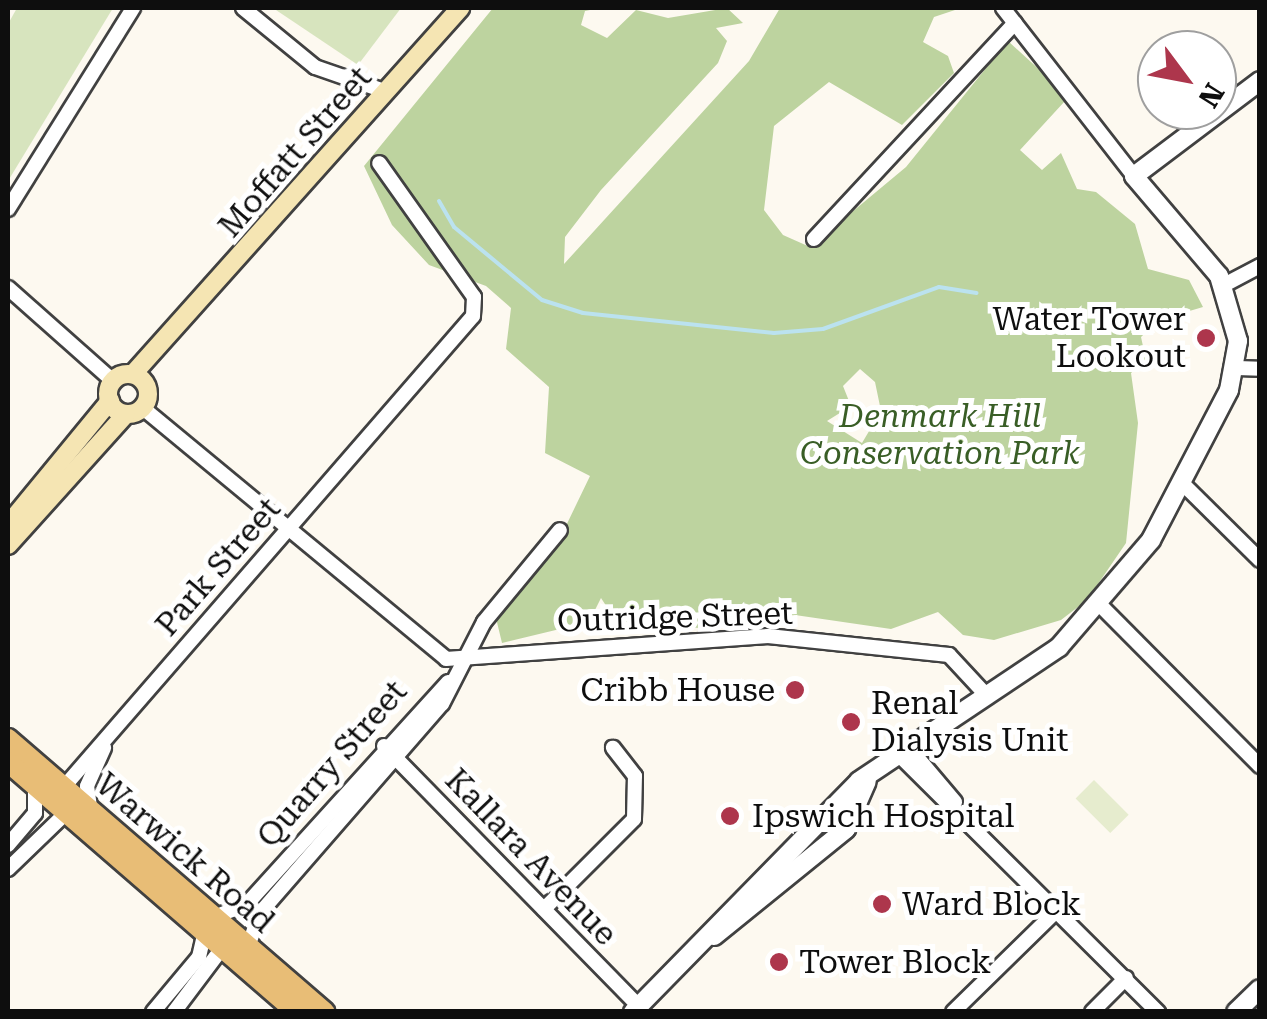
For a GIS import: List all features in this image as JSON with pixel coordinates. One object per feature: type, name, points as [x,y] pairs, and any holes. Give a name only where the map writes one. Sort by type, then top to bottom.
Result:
[{"type":"main road","name":"Moffatt Street","points":[[114,381],[132,374],[175,337],[460,8]]},
{"type":"main road","name":"Moffatt Street","points":[[8,545],[139,404],[175,337]]},
{"type":"main road","points":[[110,401],[139,404],[132,374]]},
{"type":"main road","points":[[8,525],[110,401],[114,381]]},
{"type":"main road","name":"Warwick Road","points":[[8,739],[215,926],[296,1012]]},
{"type":"main road","name":"Warwick Road","points":[[8,762],[35,787],[60,819],[215,926]]},
{"type":"main road","points":[[60,819],[63,788]]},
{"type":"main road","name":"Warwick Road","points":[[237,949],[324,1012]]},
{"type":"street","points":[[8,209],[133,8]]},
{"type":"street","points":[[244,8],[315,66],[387,92]]},
{"type":"street","points":[[636,1009],[780,858],[876,768],[901,748],[987,696],[1102,607],[1186,486],[1236,368],[1224,285],[1003,8]]},
{"type":"street","points":[[814,239],[1015,23]]},
{"type":"street","points":[[1134,176],[1260,80]]},
{"type":"street","name":"Park Street","points":[[63,788],[466,326],[474,296],[379,163]]},
{"type":"street","points":[[1224,285],[1260,266]]},
{"type":"street","points":[[8,288],[114,381]]},
{"type":"street","points":[[1236,368],[1260,369]]},
{"type":"street","points":[[139,404],[446,659],[464,657]]},
{"type":"street","points":[[1186,486],[1260,560]]},
{"type":"street","name":"Quarry Street","points":[[215,926],[246,905],[384,746],[448,682],[560,530]]},
{"type":"street","points":[[1102,607],[1260,766]]},
{"type":"street","name":"Outridge Street","points":[[464,657],[768,636],[949,655],[987,696]]},
{"type":"street","name":"Quarry Street","points":[[174,1012],[237,949],[260,914],[442,704],[448,682]]},
{"type":"street","points":[[95,815],[86,790],[112,734]]},
{"type":"street","name":"Kallara Avenue","points":[[384,746],[636,1009]]},
{"type":"street","points":[[544,910],[634,819],[636,776],[613,748]]},
{"type":"street","points":[[901,748],[1158,1012]]},
{"type":"street","points":[[701,943],[798,870],[851,822],[876,768]]},
{"type":"street","points":[[8,845],[36,810],[35,787]]},
{"type":"street","points":[[826,813],[844,809],[851,822]]},
{"type":"street","points":[[11,863],[60,819],[36,810]]},
{"type":"street","points":[[780,858],[798,870]]},
{"type":"street","points":[[953,1012],[1058,908]]},
{"type":"street","points":[[158,1010],[199,957],[215,926]]},
{"type":"street","points":[[1092,1012],[1126,978]]},
{"type":"street","points":[[1236,1012],[1260,989]]},
{"type":"green space","points":[[17,8],[113,8],[8,181],[8,24]]},
{"type":"green space","points":[[273,8],[401,8],[358,65]]},
{"type":"green space","name":"Denmark Hill Conservation Park","points":[[493,8],[600,8],[585,11],[581,25],[607,38],[636,10],[668,18],[727,8],[743,23],[716,28],[727,41],[718,63],[601,190],[565,237],[564,264],[749,61],[780,8],[961,8],[934,17],[923,42],[948,56],[954,73],[902,125],[829,82],[774,126],[764,210],[783,235],[810,247],[906,167],[1008,41],[1056,85],[1065,101],[1020,150],[1042,170],[1061,153],[1077,189],[1096,192],[1135,224],[1148,269],[1189,280],[1203,307],[1159,320],[1141,337],[1146,360],[1131,373],[1138,423],[1126,543],[1087,600],[1061,620],[994,640],[963,635],[938,612],[891,629],[795,615],[708,620],[699,628],[616,621],[601,598],[589,622],[502,643],[495,614],[563,532],[590,476],[545,453],[549,387],[506,349],[511,308],[486,286],[429,265],[392,225],[364,166]],"holes":[[[860,369],[875,382],[881,411],[862,443],[827,421],[851,406],[843,386]]]},
{"type":"green space","points":[[1094,780],[1129,815],[1110,833],[1076,798]]},
{"type":"waterway","points":[[439,201],[454,227],[542,300],[583,313],[774,333],[823,329],[939,287],[977,293]]},
{"type":"place","name":"Water Tower Lookout","points":[[1206,338]]},
{"type":"place","name":"Cribb House","points":[[795,690]]},
{"type":"place","name":"Renal Dialysis Unit","points":[[851,722]]},
{"type":"place","name":"Ipswich Hospital","points":[[730,816]]},
{"type":"place","name":"Ward Block","points":[[882,904]]},
{"type":"place","name":"Tower Block","points":[[779,962]]}]
